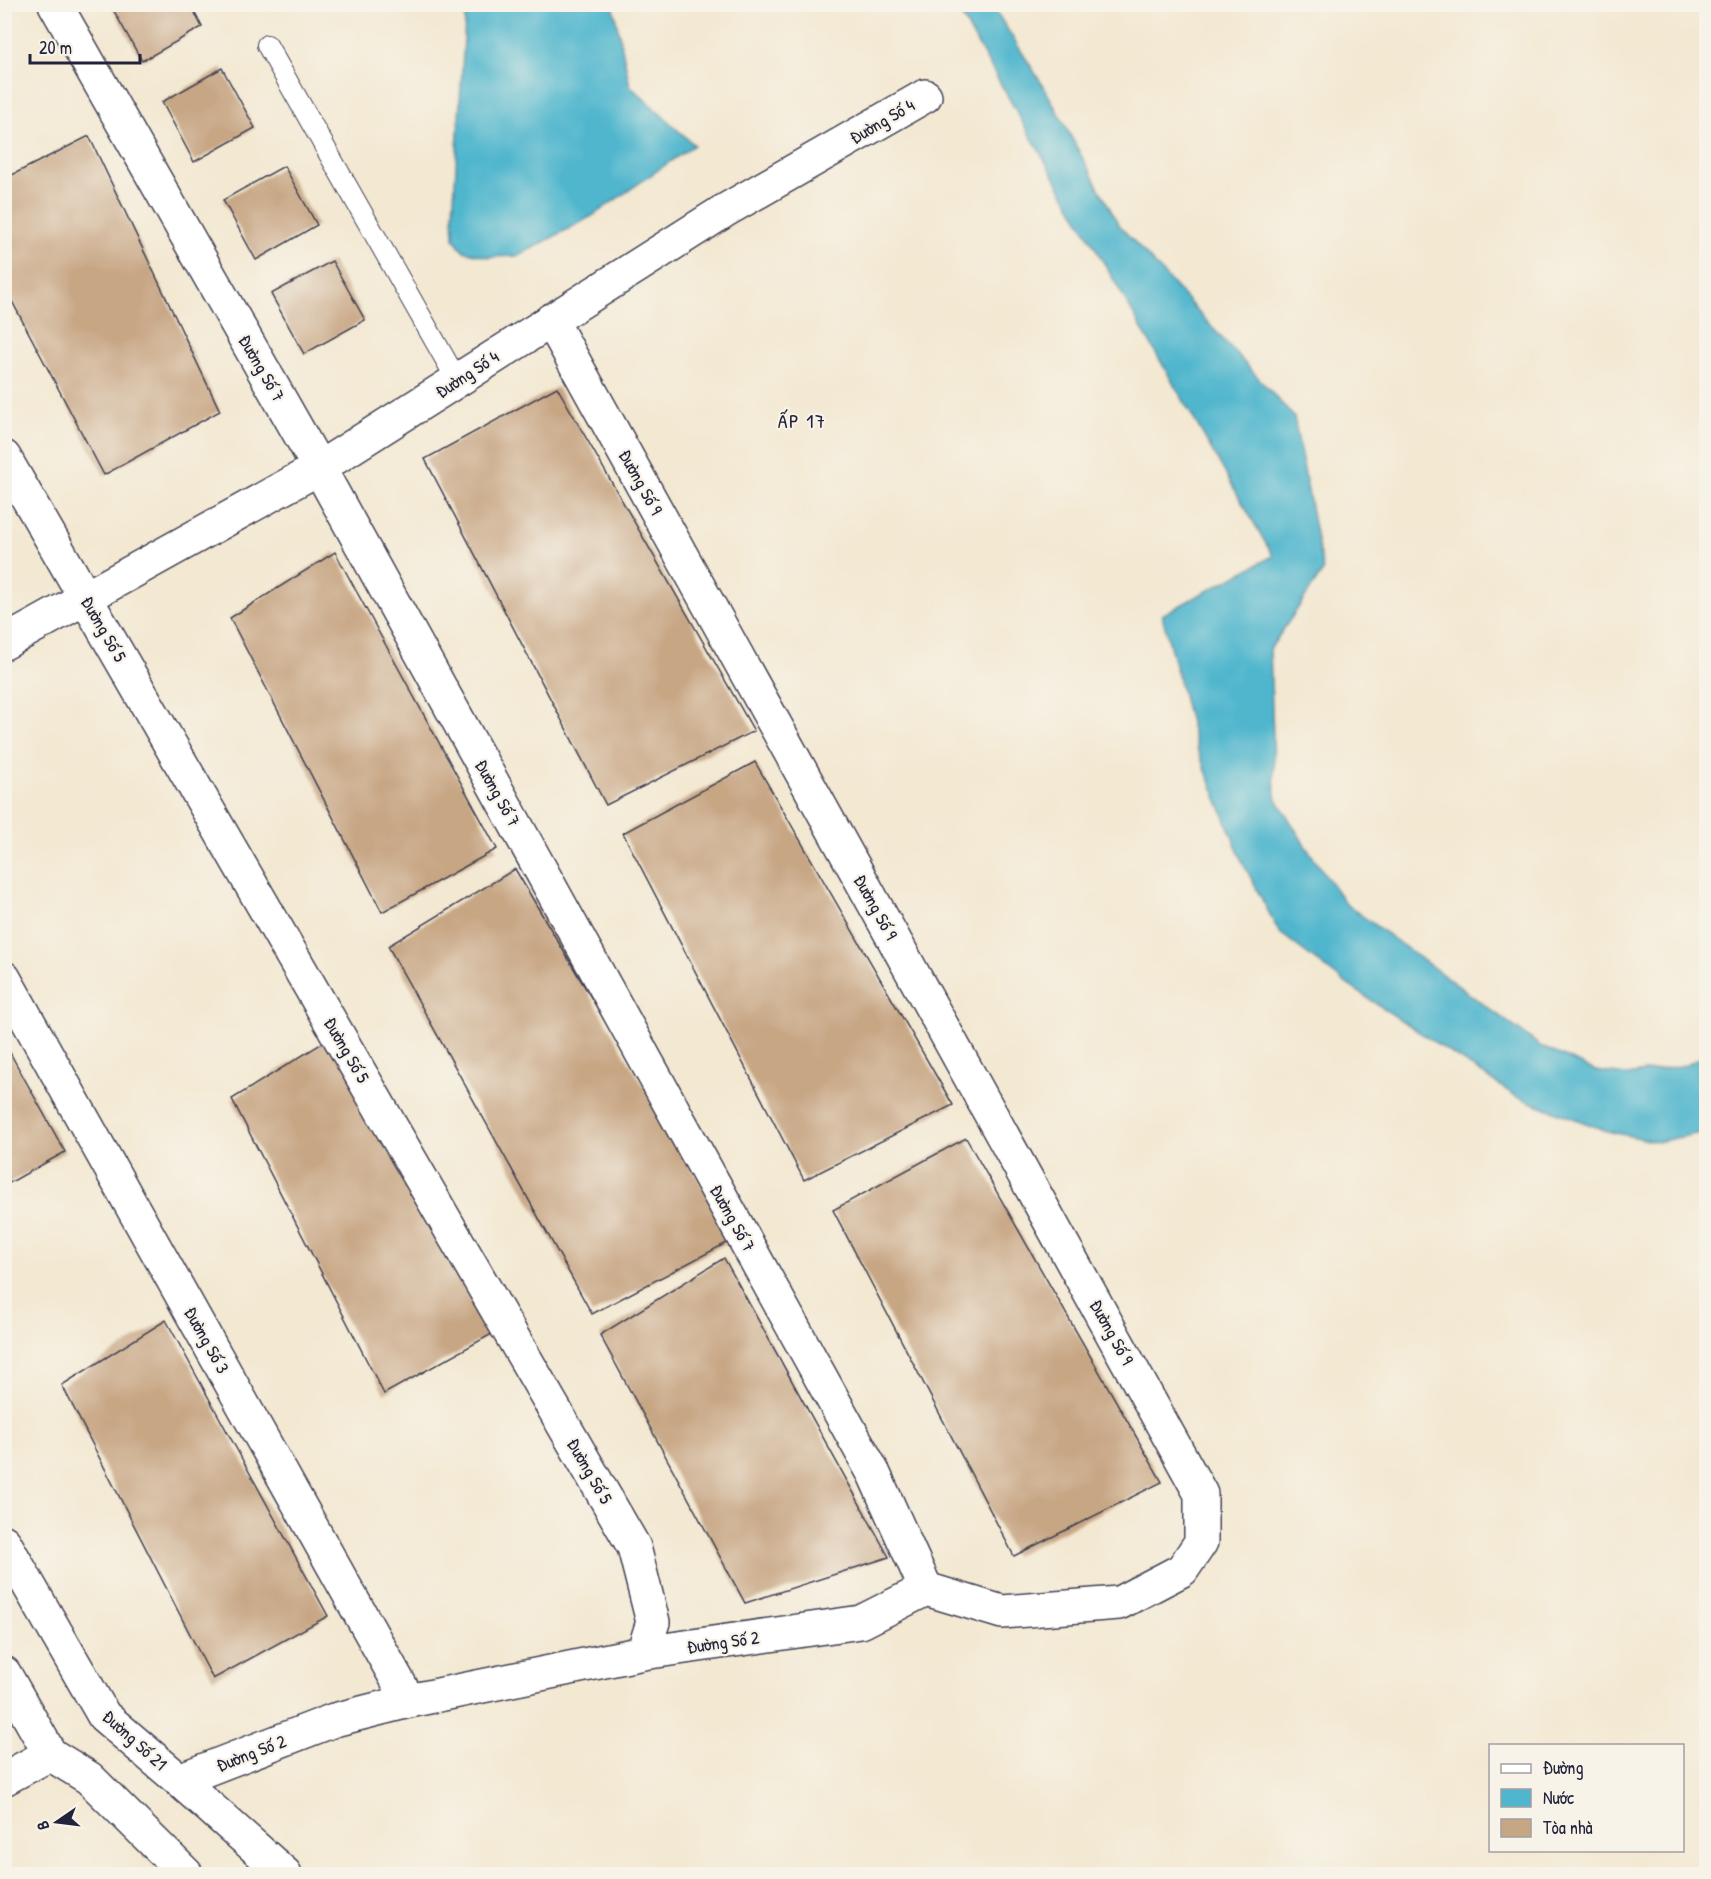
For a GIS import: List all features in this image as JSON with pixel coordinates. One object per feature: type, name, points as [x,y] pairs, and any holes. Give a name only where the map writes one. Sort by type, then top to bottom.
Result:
[{"type":"street","name":"Đường Số 7","points":[[55,4],[319,468],[874,1474],[926,1589]]},
{"type":"street","name":"Đường Số 4","points":[[4,643],[319,468],[724,211],[925,96]]},
{"type":"street","name":"Đường Số 9","points":[[551,320],[1201,1494],[1201,1542],[1182,1570],[1119,1603],[1002,1611],[926,1589]]},
{"type":"street","name":"Đường Số 5","points":[[4,457],[634,1547],[653,1622],[643,1653]]},
{"type":"street","name":"Đường Số 3","points":[[4,978],[410,1701]]},
{"type":"street","name":"Đường Số 21","points":[[4,1542],[104,1716],[285,1875]]},
{"type":"street","name":"Đường Số 2","points":[[179,1780],[334,1720],[410,1701],[643,1653],[861,1622],[926,1589]]},
{"type":"street","points":[[4,1673],[50,1754],[89,1778],[186,1875]]},
{"type":"street","points":[[4,1779],[50,1754]]},
{"type":"lane","points":[[267,45],[457,380]]},
{"type":"water","points":[[466,5],[613,5],[630,86],[694,145],[592,216],[518,256],[488,257],[464,251],[454,239],[453,214]]},
{"type":"water","points":[[955,5],[992,5],[1044,87],[1119,225],[1294,417],[1323,571],[1270,649],[1275,796],[1306,847],[1346,904],[1542,1047],[1596,1071],[1627,1075],[1686,1065],[1706,1055],[1706,1132],[1657,1142],[1607,1131],[1517,1097],[1348,985],[1279,932],[1242,861],[1196,746],[1162,615],[1273,556]]},
{"type":"building","points":[[110,4],[190,4],[202,27],[142,61]]},
{"type":"building","points":[[222,68],[255,128],[194,162],[162,102]]},
{"type":"building","points":[[89,136],[220,411],[104,475],[4,286],[4,179]]},
{"type":"building","points":[[284,166],[317,225],[256,260],[223,200]]},
{"type":"building","points":[[332,261],[365,320],[304,354],[271,294]]},
{"type":"building","points":[[557,387],[754,731],[606,805],[425,459]]},
{"type":"building","points":[[335,552],[497,849],[382,912],[230,618]]},
{"type":"building","points":[[755,762],[953,1105],[804,1180],[623,833]]},
{"type":"building","points":[[515,869],[734,1239],[592,1314],[388,946]]},
{"type":"building","points":[[337,1034],[499,1330],[384,1394],[232,1099]]},
{"type":"building","points":[[4,1042],[65,1152],[4,1186]]},
{"type":"building","points":[[966,1138],[1162,1482],[1014,1556],[833,1210]]},
{"type":"building","points":[[724,1258],[889,1557],[745,1603],[600,1335]]},
{"type":"building","points":[[166,1320],[328,1616],[213,1679],[62,1385]]},
{"type":"district","name":"ẤP 17","points":[[802,420]]}]
